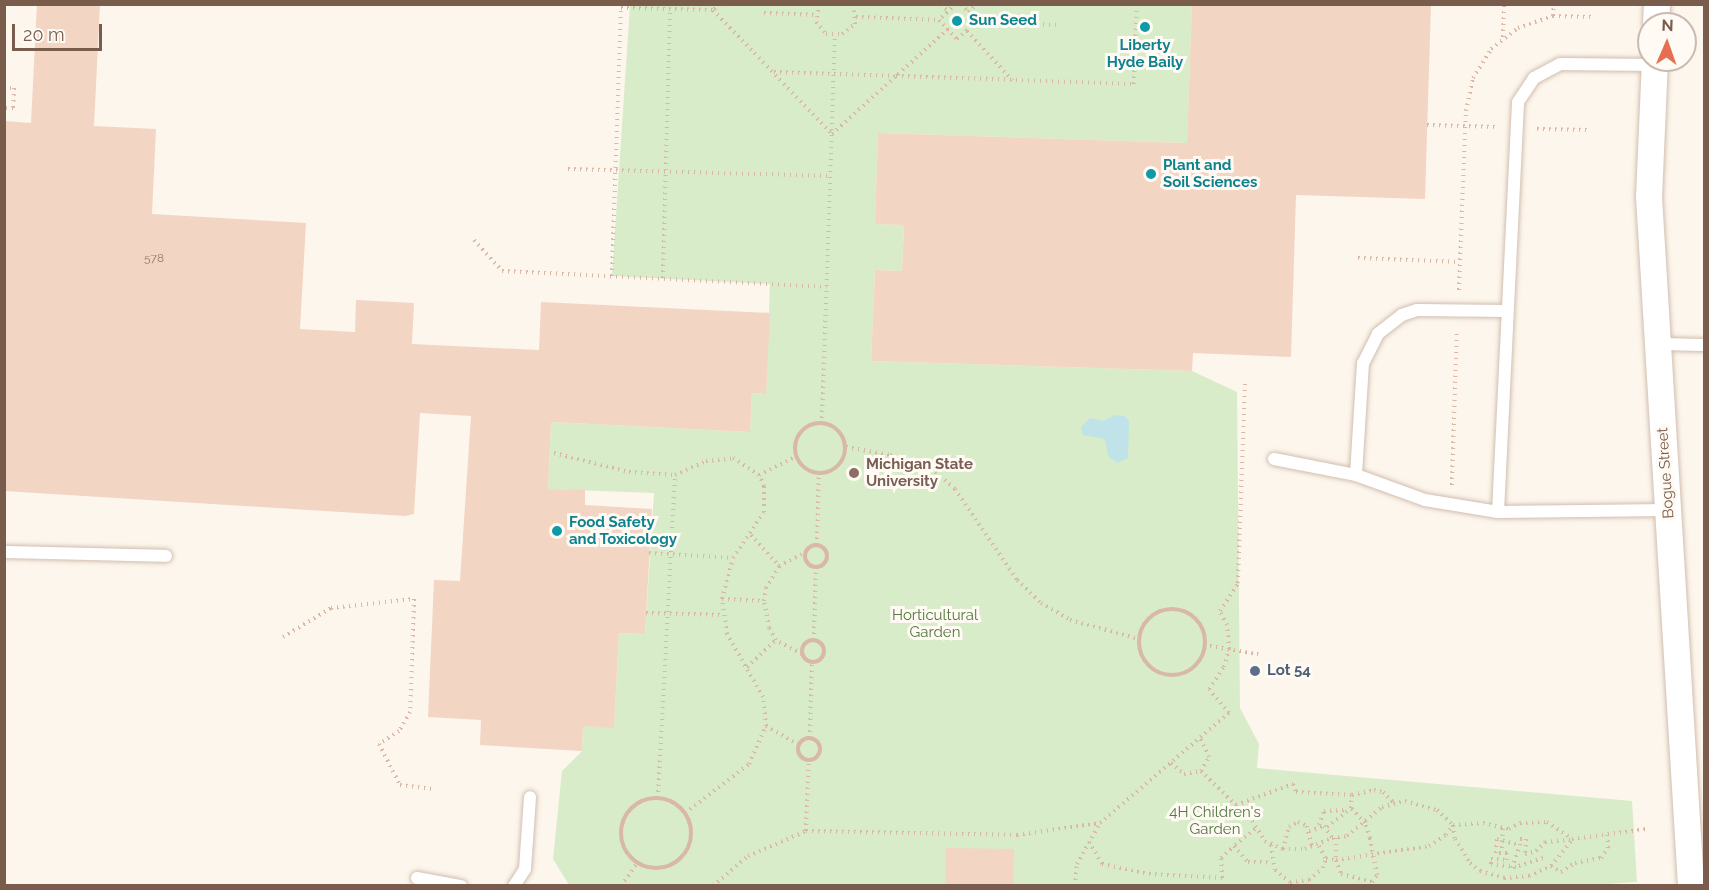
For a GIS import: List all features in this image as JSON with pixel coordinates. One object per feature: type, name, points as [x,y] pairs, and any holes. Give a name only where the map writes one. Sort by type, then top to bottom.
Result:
[{"type":"street","name":"Bogue Street","points":[[1655,72],[1649,197],[1660,344],[1691,885]]},
{"type":"lane","points":[[1498,512],[1515,115],[1525,89],[1534,78],[1560,64],[1637,62]]},
{"type":"lane","points":[[1356,475],[1361,379],[1369,348],[1389,323],[1402,315],[1432,308],[1507,311]]},
{"type":"lane","points":[[1660,344],[1704,345]]},
{"type":"lane","points":[[1274,459],[1356,475],[1425,500],[1498,512],[1668,510]]},
{"type":"lane","points":[[4,552],[166,556]]},
{"type":"lane","points":[[514,885],[525,869],[530,797]]},
{"type":"lane","points":[[417,878],[461,885]]},
{"type":"path","points":[[714,10],[720,4]]},
{"type":"path","points":[[819,4],[816,22],[826,34],[842,34],[855,24],[853,4]]},
{"type":"path","points":[[941,4],[948,11]]},
{"type":"path","points":[[939,20],[956,4]]},
{"type":"path","points":[[961,4],[977,21],[1056,24]]},
{"type":"path","points":[[968,12],[975,4]]},
{"type":"path","points":[[774,72],[1134,84],[1137,4]]},
{"type":"path","points":[[1503,38],[1504,4]]},
{"type":"path","points":[[1553,15],[1554,4]]},
{"type":"path","points":[[612,276],[621,8],[714,10],[832,134]]},
{"type":"path","points":[[663,278],[670,9]]},
{"type":"path","points":[[764,13],[816,15]]},
{"type":"path","points":[[1451,504],[1468,94],[1481,63],[1503,38],[1534,20],[1553,15],[1593,17]]},
{"type":"path","points":[[856,16],[939,20],[957,39],[977,21]]},
{"type":"path","points":[[832,134],[948,29]]},
{"type":"path","points":[[966,31],[1012,80]]},
{"type":"path","points":[[822,424],[836,34]]},
{"type":"path","points":[[4,88],[14,88],[13,108],[4,108]]},
{"type":"path","points":[[568,169],[831,176]]},
{"type":"path","points":[[474,240],[502,271],[827,286]]},
{"type":"path","points":[[1358,258],[1460,262]]},
{"type":"path","points":[[1075,885],[1077,864],[1100,823],[1229,713],[1209,689],[1224,666],[1229,649],[1227,625],[1220,611],[1238,584],[1245,379]]},
{"type":"path","points":[[822,424],[839,432],[846,447],[839,466],[819,473],[807,470],[797,456],[800,435],[809,426],[822,424]]},
{"type":"path","points":[[846,447],[890,455],[932,468],[955,489],[1017,580],[1041,603],[1070,620],[1139,639]]},
{"type":"path","points":[[554,453],[629,472],[675,475],[706,461],[733,458],[759,475],[764,486],[764,512],[751,535],[733,558],[722,599],[722,615],[731,643],[763,697],[766,726],[749,764],[685,813]]},
{"type":"path","points":[[759,475],[797,456]]},
{"type":"path","points":[[817,545],[819,473]]},
{"type":"path","points":[[658,798],[675,475]]},
{"type":"path","points":[[751,535],[779,566]]},
{"type":"path","points":[[809,760],[818,756],[821,748],[810,738],[812,663],[802,654],[776,640],[765,615],[764,601],[766,588],[779,566],[817,545]]},
{"type":"path","points":[[812,663],[820,660],[824,651],[814,640],[816,568],[827,558],[826,550],[817,545]]},
{"type":"path","points":[[649,553],[733,558]]},
{"type":"path","points":[[805,553],[807,563],[816,568]]},
{"type":"path","points":[[283,637],[331,608],[414,599],[410,712],[399,731],[379,744],[400,785],[433,789]]},
{"type":"path","points":[[722,599],[764,601]]},
{"type":"path","points":[[1176,610],[1198,623],[1204,645],[1194,665],[1171,675],[1147,664],[1139,639],[1153,616],[1176,610]]},
{"type":"path","points":[[646,612],[722,615]]},
{"type":"path","points":[[747,667],[776,640]]},
{"type":"path","points":[[802,654],[805,643],[814,640]]},
{"type":"path","points":[[1204,645],[1258,654]]},
{"type":"path","points":[[766,726],[799,745]]},
{"type":"path","points":[[799,745],[810,738]]},
{"type":"path","points":[[1200,738],[1209,757],[1201,771]]},
{"type":"path","points":[[799,745],[799,754],[809,760]]},
{"type":"path","points":[[806,831],[809,760]]},
{"type":"path","points":[[1171,763],[1184,774],[1201,771]]},
{"type":"path","points":[[1201,771],[1236,805],[1271,845],[1283,849],[1312,848],[1334,838],[1347,836],[1394,803],[1427,805],[1453,825],[1483,823],[1503,827],[1533,820],[1547,822],[1572,839]]},
{"type":"path","points":[[1236,805],[1271,789],[1293,784],[1296,792],[1352,795],[1374,790],[1383,792],[1394,803]]},
{"type":"path","points":[[1327,827],[1334,838],[1336,860],[1341,874],[1358,877],[1367,883],[1377,875],[1365,823],[1351,808],[1352,795]]},
{"type":"path","points":[[658,798],[671,801],[685,813],[692,838],[681,859],[660,869],[637,863],[623,845],[622,824],[632,807],[658,798]]},
{"type":"path","points":[[1309,831],[1319,825],[1324,811],[1351,808]]},
{"type":"path","points":[[1319,825],[1327,827],[1340,820],[1344,810]]},
{"type":"path","points":[[713,885],[748,856],[806,831],[1017,835],[1100,823]]},
{"type":"path","points":[[1283,849],[1293,824],[1303,823],[1309,831],[1312,848]]},
{"type":"path","points":[[1326,859],[1336,860],[1429,846],[1446,835],[1453,825]]},
{"type":"path","points":[[1453,825],[1455,839],[1470,863],[1491,876],[1517,878],[1551,866],[1572,839]]},
{"type":"path","points":[[1502,848],[1503,827]]},
{"type":"path","points":[[1089,842],[1102,864],[1149,874],[1222,878],[1221,858],[1255,829]]},
{"type":"path","points":[[1517,878],[1514,867],[1520,839],[1526,839],[1525,854],[1536,851],[1545,842],[1647,830]]},
{"type":"path","points":[[1551,866],[1561,872],[1575,863],[1601,858],[1608,849],[1607,835]]},
{"type":"path","points":[[1520,845],[1497,839],[1496,853],[1507,854],[1507,860],[1491,859],[1491,864],[1514,867],[1544,858]]},
{"type":"path","points":[[1271,845],[1272,863],[1281,877],[1300,882],[1317,875],[1326,859]]},
{"type":"path","points":[[1234,846],[1248,862],[1272,863]]},
{"type":"path","points":[[1319,846],[1326,859]]},
{"type":"path","points":[[621,885],[637,863]]},
{"type":"green space","name":"Horticultural Garden","points":[[630,5],[1192,5],[1187,143],[878,133],[875,224],[904,225],[902,271],[875,270],[871,361],[1192,371],[1237,392],[1240,708],[1259,744],[1257,768],[1632,801],[1637,882],[1578,886],[569,885],[553,859],[562,771],[582,751],[583,726],[614,727],[619,633],[645,634],[654,493],[548,489],[551,422],[750,432],[752,393],[766,394],[770,284],[612,276]]},
{"type":"water","points":[[1115,415],[1125,416],[1129,421],[1128,458],[1117,463],[1108,456],[1105,439],[1083,435],[1081,427],[1090,418],[1103,421]]},
{"type":"building","points":[[37,4],[100,4],[94,126],[156,129],[152,214],[306,223],[300,329],[355,332],[356,300],[414,303],[412,344],[539,350],[541,302],[770,313],[766,394],[752,393],[750,432],[551,422],[548,489],[585,490],[585,505],[652,509],[645,634],[619,633],[614,728],[583,726],[582,751],[480,745],[481,720],[428,717],[434,580],[460,581],[471,416],[420,413],[414,514],[405,516],[4,491],[4,121],[31,123]]},
{"type":"building","name":"Plant and Soil Sciences","points":[[1192,4],[1431,4],[1425,199],[1296,195],[1291,357],[1193,353],[1192,371],[871,361],[875,270],[902,271],[904,225],[875,224],[878,133],[1187,143]]},
{"type":"building","points":[[946,848],[1014,849],[1013,885],[945,885]]},
{"type":"place","name":"Sun Seed","points":[[957,21]]},
{"type":"place","name":"Liberty Hyde Baily","points":[[1145,27]]},
{"type":"place","name":"Plant and Soil Sciences","points":[[1151,174]]},
{"type":"place","name":"Michigan State University","points":[[854,473]]},
{"type":"place","name":"Food Safety and Toxicology","points":[[557,531]]},
{"type":"place","name":"Lot 54","points":[[1255,671]]},
{"type":"park label","name":"4H Children's Garden","points":[[1215,820]]}]
